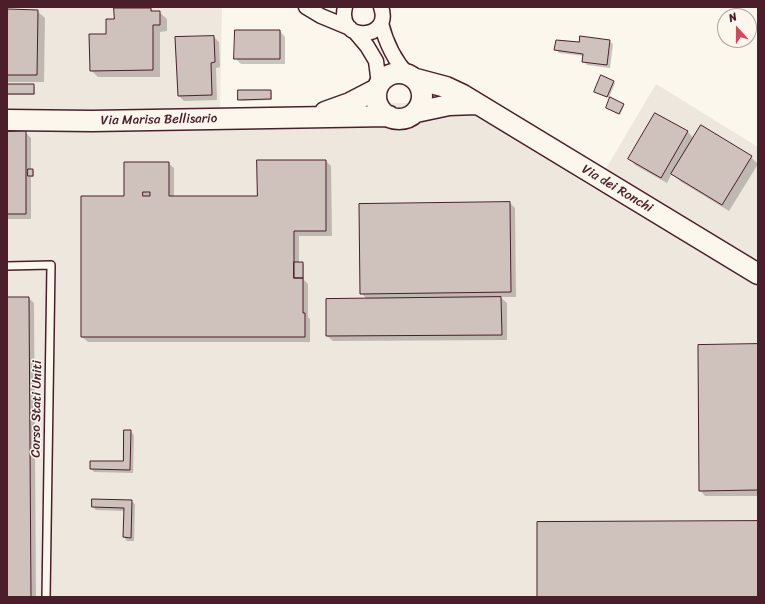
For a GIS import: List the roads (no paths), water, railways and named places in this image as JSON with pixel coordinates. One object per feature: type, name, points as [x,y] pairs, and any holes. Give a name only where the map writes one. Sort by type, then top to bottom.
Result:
[{"type":"street","points":[[306,7],[321,16],[353,30],[368,33],[377,28],[383,13]]},
{"type":"street","points":[[345,7],[344,18],[367,46],[376,61],[378,87],[377,102],[384,113],[396,119],[403,119],[416,112],[449,105],[476,104]]},
{"type":"street","points":[[383,13],[384,35],[398,63],[419,84],[422,102],[416,112]]},
{"type":"street","name":"Via dei Ronchi","points":[[378,87],[383,79],[389,75],[402,73],[446,87],[463,95],[758,274]]},
{"type":"street","name":"Via Marisa Bellisario","points":[[310,118],[350,103],[378,87]]},
{"type":"street","name":"Via Marisa Bellisario","points":[[7,120],[389,116]]},
{"type":"lane","name":"Corso Stati Uniti","points":[[7,266],[51,265],[46,597]]}]
